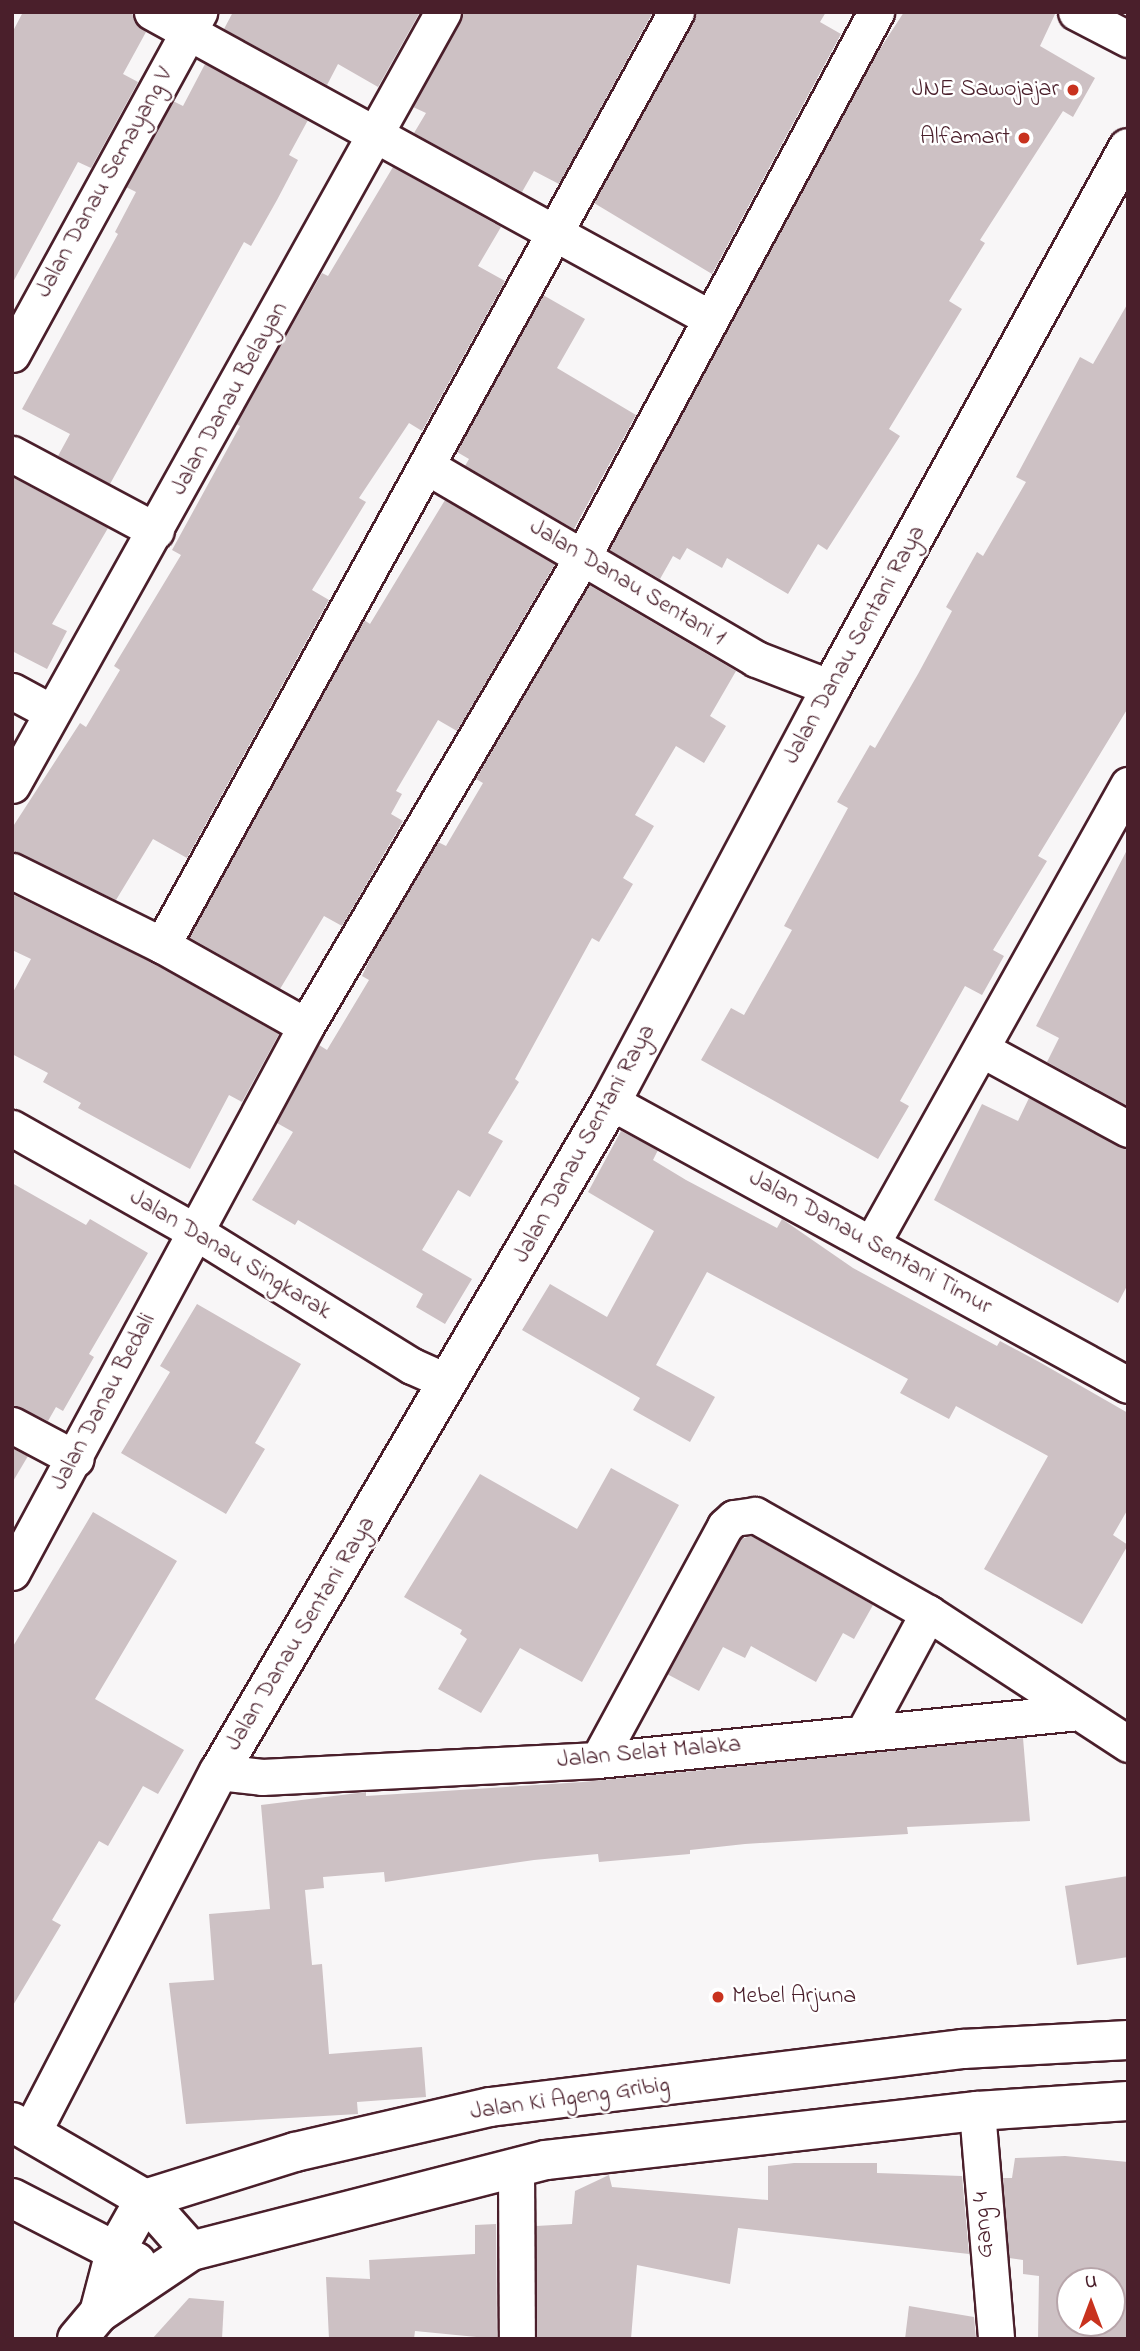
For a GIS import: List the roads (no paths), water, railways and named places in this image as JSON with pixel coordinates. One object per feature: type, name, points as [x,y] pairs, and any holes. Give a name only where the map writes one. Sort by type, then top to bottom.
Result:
[{"type":"main road","name":"Jalan Danau Sentani Raya","points":[[22,2127],[219,1772],[611,1102],[831,688],[1128,148]]},
{"type":"main road","name":"Jalan Ki Ageng Gribig","points":[[145,2199],[295,2152],[490,2107],[963,2049],[1128,2040]]},
{"type":"main road","points":[[88,2326],[156,2273],[191,2251],[546,2160],[977,2111],[1128,2101]]},
{"type":"main road","points":[[22,2127],[145,2199],[191,2251]]},
{"type":"main road","points":[[12,2198],[156,2273]]},
{"type":"main road","points":[[88,2326],[115,2252],[145,2199]]},
{"type":"street","points":[[152,12],[193,22],[377,135],[708,317]]},
{"type":"street","name":"Jalan Danau Belayan","points":[[12,785],[377,135],[443,12]]},
{"type":"street","points":[[162,945],[677,12]]},
{"type":"street","name":"Jalan Danau Bedali","points":[[12,1572],[76,1459],[194,1231],[306,1026],[583,556],[708,317],[876,12]]},
{"type":"street","points":[[1076,12],[1128,39]]},
{"type":"street","name":"Jalan Danau Semayang V","points":[[12,354],[193,22]]},
{"type":"street","points":[[12,454],[156,531]]},
{"type":"street","name":"Jalan Danau Sentani 1","points":[[428,467],[756,659],[831,688]]},
{"type":"street","points":[[12,691],[51,712]]},
{"type":"street","points":[[872,1243],[983,1050],[1128,785]]},
{"type":"street","points":[[12,871],[162,945],[306,1026]]},
{"type":"street","points":[[983,1050],[1128,1129]]},
{"type":"street","name":"Jalan Danau Sentani Timur","points":[[611,1102],[1128,1385]]},
{"type":"street","name":"Jalan Danau Singkarak","points":[[12,1128],[194,1231],[412,1366],[448,1382]]},
{"type":"street","points":[[12,1425],[76,1459]]},
{"type":"street","points":[[598,1760],[725,1526],[734,1518],[755,1515],[928,1613],[1128,1744]]},
{"type":"street","points":[[864,1732],[928,1613]]},
{"type":"street","name":"Jalan Selat Malaka","points":[[219,1772],[262,1777],[598,1760],[1079,1712]]},
{"type":"street","name":"Gang 4","points":[[977,2111],[996,2339]]},
{"type":"street","points":[[516,2168],[517,2339]]},
{"type":"place","name":"JNE Sawojajar","points":[[1073,90]]},
{"type":"place","name":"Alfamart","points":[[1024,138]]},
{"type":"place","name":"Mebel Arjuna","points":[[718,1997]]}]
